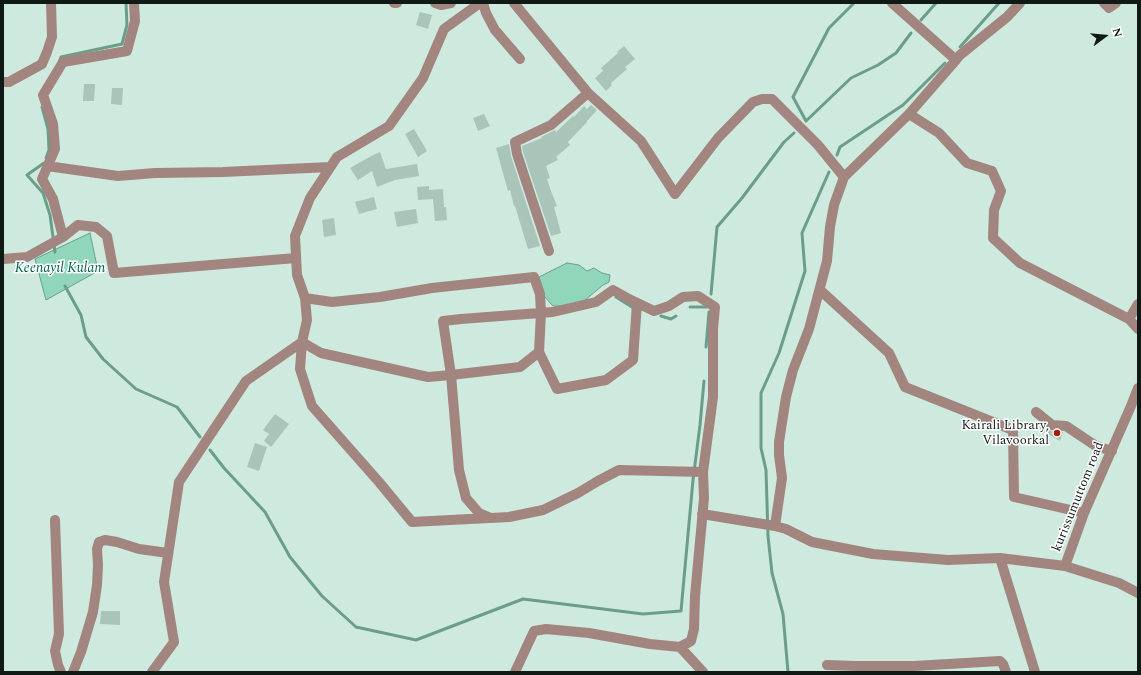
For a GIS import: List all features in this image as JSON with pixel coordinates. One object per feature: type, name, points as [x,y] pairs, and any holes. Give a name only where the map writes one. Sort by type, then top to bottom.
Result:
[{"type":"street","points":[[51,3],[52,37],[44,67],[52,79]]},
{"type":"street","points":[[61,238],[53,199],[42,179],[55,149],[53,124],[43,95],[63,62],[127,51],[136,21],[134,3]]},
{"type":"street","points":[[435,3],[441,5],[451,3]]},
{"type":"street","points":[[520,59],[495,30],[482,3],[444,28],[423,78],[389,126],[337,157],[310,198],[295,236],[297,275],[305,298],[307,320],[302,342],[300,369],[312,406],[412,522],[509,517],[543,510],[578,493],[619,470],[697,472]]},
{"type":"street","points":[[514,3],[588,93],[641,141],[675,194],[718,138],[752,102],[762,99],[772,99],[818,145],[844,177]]},
{"type":"street","points":[[892,3],[956,60]]},
{"type":"street","points":[[774,526],[782,478],[779,442],[786,398],[793,370],[809,329],[820,290],[827,261],[830,227],[834,205],[844,177],[909,114],[965,51],[1007,17],[1020,3]]},
{"type":"street","points":[[1104,3],[1109,8],[1116,3]]},
{"type":"street","points":[[3,82],[9,82],[44,67]]},
{"type":"street","points":[[549,251],[517,154],[515,142],[551,125],[588,93]]},
{"type":"street","points":[[909,114],[939,133],[968,163],[992,171],[1001,191],[994,210],[993,238],[1020,263],[1129,319],[1138,329]]},
{"type":"street","points":[[47,166],[118,176],[155,173],[223,172],[330,167]]},
{"type":"street","points":[[3,259],[27,257],[50,245],[78,225],[96,227],[107,236],[114,274],[296,258]]},
{"type":"street","points":[[305,298],[332,302],[380,297],[432,288],[534,277],[540,294],[542,313],[539,352],[557,389],[606,380],[633,360],[637,303]]},
{"type":"street","points":[[491,518],[479,513],[466,498],[459,470],[451,375],[443,321],[554,312],[596,302],[613,290],[654,311],[669,306],[683,297],[698,296],[715,307],[713,329],[713,397],[697,472],[704,498],[695,596],[694,629],[691,641],[680,647],[650,644],[588,633],[546,629],[534,632],[515,672]]},
{"type":"street","points":[[820,290],[889,353],[906,387],[1013,430],[1014,497],[1084,513]]},
{"type":"street","points":[[1129,319],[1138,304]]},
{"type":"street","points":[[302,342],[321,354],[428,376],[451,375],[520,367],[539,352]]},
{"type":"street","points":[[152,672],[174,642],[164,582],[179,482],[246,381],[302,342]]},
{"type":"street","name":"kurissumuttom road","points":[[1138,388],[1084,513],[1064,566],[1119,583],[1138,593]]},
{"type":"street","points":[[1036,412],[1052,425],[1066,426],[1096,446],[1112,451]]},
{"type":"street","points":[[702,514],[774,526],[786,529],[812,542],[873,554],[948,560],[1000,558],[1064,566]]},
{"type":"street","points":[[55,520],[59,634],[55,651],[60,672]]},
{"type":"street","points":[[73,672],[81,652],[93,612],[97,585],[97,549],[99,542],[105,540],[139,549],[168,553]]},
{"type":"street","points":[[1000,558],[1035,672]]},
{"type":"street","points":[[680,647],[703,672]]},
{"type":"street","points":[[827,665],[914,666],[1000,662],[1003,664],[1006,672]]},
{"type":"water","name":"Keenayil Kulam","points":[[90,233],[98,271],[46,300],[35,259]]},
{"type":"water","points":[[567,263],[579,265],[587,271],[594,268],[602,273],[610,275],[609,282],[603,285],[584,301],[570,306],[553,306],[544,296],[539,277]]},
{"type":"building","points":[[420,12],[432,15],[428,29],[416,25]]},
{"type":"building","points":[[624,46],[635,59],[625,67],[627,69],[611,83],[612,85],[606,91],[595,78],[603,71],[601,68]]},
{"type":"building","points":[[84,84],[95,84],[94,101],[83,101]]},
{"type":"building","points":[[112,88],[123,88],[122,105],[111,104]]},
{"type":"building","points":[[591,105],[597,110],[568,142],[570,145],[556,157],[558,160],[546,166],[550,178],[547,179],[557,206],[554,207],[561,233],[551,236],[522,146],[542,138],[541,137],[555,130],[556,132],[573,116],[574,117],[584,106],[587,109]]},
{"type":"building","points":[[484,114],[490,126],[478,131],[473,118]]},
{"type":"building","points":[[414,129],[427,151],[418,157],[405,134]]},
{"type":"building","points":[[509,144],[511,156],[540,246],[528,249],[510,190],[508,191],[496,148]]},
{"type":"building","points":[[380,152],[386,169],[417,164],[419,176],[395,180],[377,187],[372,171],[358,180],[350,168]]},
{"type":"building","points":[[429,186],[429,190],[443,189],[444,207],[446,207],[447,220],[435,221],[433,199],[418,200],[417,187]]},
{"type":"building","points":[[374,197],[377,209],[359,214],[355,202]]},
{"type":"building","points":[[416,209],[418,223],[397,227],[394,212]]},
{"type":"building","points":[[334,218],[336,235],[324,237],[322,220]]},
{"type":"building","points":[[275,414],[289,424],[271,447],[264,441],[269,434],[263,430]]},
{"type":"building","points":[[1040,425],[1051,431],[1063,432],[1060,441],[1048,434],[1040,432]]},
{"type":"building","points":[[255,443],[267,447],[259,471],[247,467]]},
{"type":"building","points":[[101,611],[120,611],[120,625],[100,624]]},
{"type":"waterway","points":[[60,60],[61,57],[122,44],[127,25],[126,3]]},
{"type":"waterway","points":[[854,3],[829,28],[793,97],[806,121],[851,78],[878,65],[896,53],[911,33]]},
{"type":"waterway","points":[[921,20],[936,3]]},
{"type":"waterway","points":[[960,47],[999,3]]},
{"type":"waterway","points":[[837,155],[840,147],[903,105],[945,63]]},
{"type":"waterway","points":[[42,107],[48,129],[49,150],[46,158]]},
{"type":"waterway","points":[[711,294],[717,227],[742,198],[784,142],[794,133]]},
{"type":"waterway","points":[[44,163],[27,175],[43,193],[50,215],[55,252]]},
{"type":"waterway","points":[[788,672],[783,614],[772,573],[768,536],[766,470],[761,448],[761,393],[779,353],[805,271],[802,233],[829,172]]},
{"type":"waterway","points":[[65,286],[81,315],[86,337],[103,359],[136,389],[177,407],[200,437]]},
{"type":"waterway","points":[[616,297],[635,309]]},
{"type":"waterway","points":[[690,307],[707,307]]},
{"type":"waterway","points":[[706,347],[709,312]]},
{"type":"waterway","points":[[661,316],[671,319],[676,316]]},
{"type":"waterway","points":[[210,450],[224,468],[265,512],[290,557],[322,596],[356,627],[416,640],[523,599],[643,614],[681,611],[704,381]]},
{"type":"place","name":"Kairali Library, Vilavoorkal","points":[[1057,433]]}]
